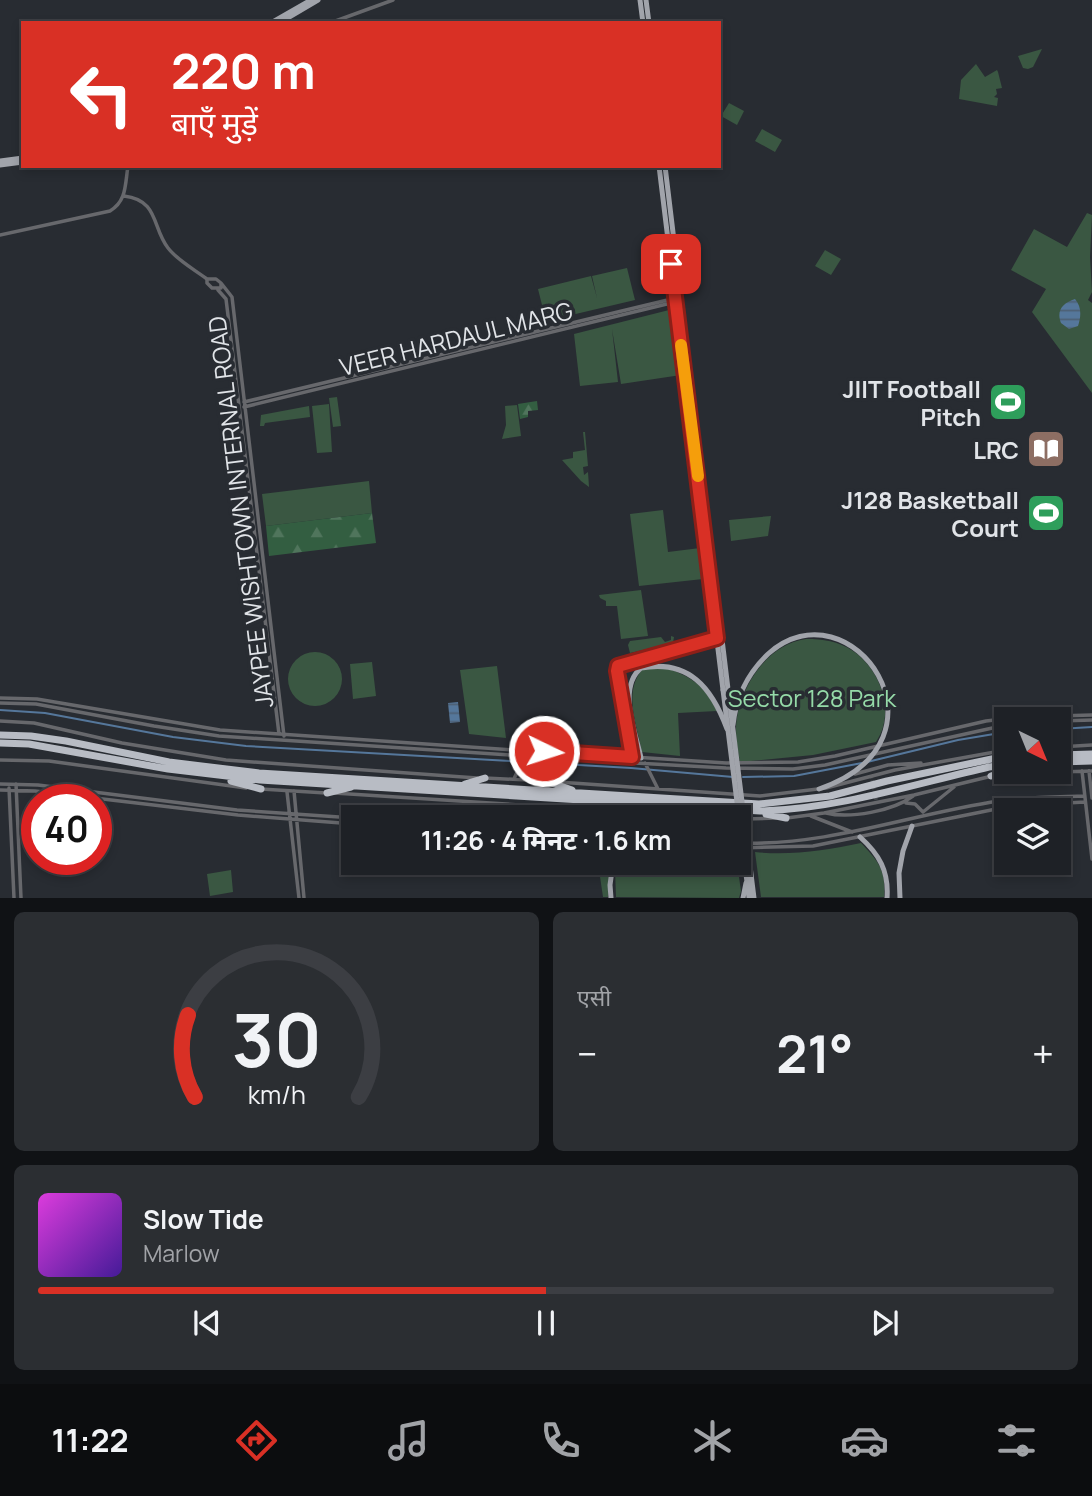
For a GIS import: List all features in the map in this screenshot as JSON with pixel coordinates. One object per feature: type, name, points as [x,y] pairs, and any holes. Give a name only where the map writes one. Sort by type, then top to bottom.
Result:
[{"type":"highway","points":[[0,735],[55,740],[169,762],[248,772],[759,804],[830,796],[994,759]]},
{"type":"highway","points":[[0,743],[29,744],[219,776],[656,805]]},
{"type":"highway","points":[[1071,755],[1092,754]]},
{"type":"highway","points":[[1071,762],[1092,761]]},
{"type":"highway","points":[[751,811],[789,810],[831,804],[994,766]]},
{"type":"highway","points":[[990,776],[994,775]]},
{"type":"highway","points":[[219,776],[261,789]]},
{"type":"highway","points":[[461,786],[485,778]]},
{"type":"highway","points":[[549,782],[581,793]]},
{"type":"highway","points":[[327,793],[354,786]]},
{"type":"highway","points":[[751,811],[786,818]]},
{"type":"main road","points":[[274,21],[311,0]]},
{"type":"main road","points":[[282,21],[318,0]]},
{"type":"main road","points":[[640,0],[643,21]]},
{"type":"main road","points":[[646,0],[649,21]]},
{"type":"main road","points":[[0,163],[21,160]]},
{"type":"main road","points":[[659,168],[753,898]]},
{"type":"main road","points":[[665,168],[678,299]]},
{"type":"main road","points":[[731,732],[743,689],[764,659],[788,641],[818,636],[843,642],[855,649],[872,664],[884,685],[888,722],[878,746],[855,774],[819,789]]},
{"type":"main road","points":[[719,638],[725,662],[725,690]]},
{"type":"main road","points":[[644,763],[629,693],[636,672],[641,668],[678,668],[689,674],[714,699],[731,732]]},
{"type":"main road","points":[[900,898],[902,851],[912,826]]},
{"type":"main road","points":[[857,835],[884,866],[888,883],[887,898]]},
{"type":"main road","points":[[611,875],[611,898]]},
{"type":"main road","points":[[743,898],[749,882]]},
{"type":"street","points":[[335,21],[393,0]]},
{"type":"street","points":[[0,235],[101,215],[120,205],[128,168]]},
{"type":"street","points":[[124,196],[149,209],[167,247],[207,279]]},
{"type":"street","name":"JAYPEE WISHTOWN INTERNAL ROAD","points":[[241,405],[232,297],[213,278],[207,279],[209,286],[218,290],[226,299],[241,405],[257,496],[281,737]]},
{"type":"street","name":"JAYPEE WISHTOWN INTERNAL ROAD","points":[[218,290],[221,284]]},
{"type":"street","name":"VEER HARDAUL MARG","points":[[241,405],[678,299]]},
{"type":"street","points":[[632,757],[621,705],[618,666],[719,638]]},
{"type":"street","points":[[0,701],[37,699],[199,727],[281,737],[512,752],[518,746],[525,750],[632,757],[644,763],[798,762],[1006,718],[1092,715]]},
{"type":"street","points":[[1071,721],[1092,720]]},
{"type":"street","points":[[0,721],[34,723],[122,743],[226,760],[760,796],[819,789],[926,764],[994,752]]},
{"type":"street","points":[[515,760],[524,758],[793,769],[825,765],[994,727]]},
{"type":"street","points":[[1071,747],[1092,746]]},
{"type":"street","points":[[522,780],[520,770],[525,750]]},
{"type":"street","points":[[512,752],[517,770],[514,779]]},
{"type":"street","points":[[0,760],[49,761],[224,787],[518,805]]},
{"type":"street","points":[[855,774],[870,773],[888,765],[907,762],[926,764]]},
{"type":"street","points":[[644,763],[659,789]]},
{"type":"street","points":[[864,764],[870,773]]},
{"type":"street","points":[[1071,771],[1090,771],[1092,797]]},
{"type":"street","points":[[1082,771],[1092,859]]},
{"type":"street","points":[[751,818],[807,816],[914,795],[994,776]]},
{"type":"street","points":[[923,814],[938,797],[959,783]]},
{"type":"street","points":[[0,784],[289,816]]},
{"type":"street","points":[[9,784],[14,898]]},
{"type":"street","points":[[16,784],[21,898]]},
{"type":"street","points":[[0,790],[35,791],[238,816],[341,818]]},
{"type":"street","points":[[287,791],[302,898]]},
{"type":"street","points":[[294,791],[302,898]]},
{"type":"street","points":[[904,803],[914,795]]},
{"type":"street","points":[[751,846],[813,846],[923,814],[996,801],[1085,796]]},
{"type":"street","points":[[824,813],[848,816],[904,803],[915,804],[923,814]]},
{"type":"street","points":[[807,816],[843,827],[857,835],[1011,806],[1085,803]]},
{"type":"street","points":[[877,804],[878,809]]},
{"type":"street","points":[[295,816],[341,822]]},
{"type":"green space","points":[[1042,49],[1033,67],[1023,68],[1018,56]]},
{"type":"green space","points":[[976,64],[985,77],[997,70],[998,72],[1002,88],[996,89],[997,94],[994,97],[998,98],[997,106],[959,99],[961,80]]},
{"type":"green space","points":[[729,103],[744,111],[737,125],[721,116]]},
{"type":"green space","points":[[762,129],[782,140],[775,152],[755,141]]},
{"type":"green space","points":[[1087,213],[1092,215],[1092,292],[1088,300],[1092,303],[1092,393],[1032,312],[1046,289],[1011,270],[1034,229],[1067,247]]},
{"type":"green space","points":[[825,250],[841,259],[831,275],[815,266]]},
{"type":"green space","points":[[627,268],[635,300],[546,321],[538,289],[591,276],[597,298],[592,276]]},
{"type":"green space","points":[[673,309],[681,375],[621,384],[612,329],[618,382],[580,386],[574,334]]},
{"type":"green space","name":"JIIT Football Pitch","points":[[1007,388],[1025,411],[999,411],[996,396]]},
{"type":"green space","points":[[337,397],[341,426],[333,427],[329,398]]},
{"type":"green space","points":[[537,401],[538,410],[528,411],[528,417],[520,419],[518,404]]},
{"type":"green space","points":[[329,404],[332,452],[317,453],[312,406]]},
{"type":"green space","points":[[517,405],[521,436],[502,439],[506,425],[505,406]]},
{"type":"green space","points":[[309,406],[310,417],[260,426],[261,415]]},
{"type":"green space","points":[[583,432],[588,466],[583,467],[584,475],[588,472],[589,487],[562,460],[573,458],[573,452],[585,450]]},
{"type":"green space","points":[[369,481],[372,513],[266,526],[262,494]]},
{"type":"green space","points":[[663,510],[668,552],[700,548],[703,579],[639,586],[630,514]]},
{"type":"green space","points":[[372,513],[376,543],[269,556],[266,526]]},
{"type":"green space","points":[[771,516],[768,536],[731,541],[729,520]]},
{"type":"green space","points":[[641,590],[648,636],[621,639],[617,606],[606,606],[606,601],[599,595]]},
{"type":"green space","points":[[671,636],[674,637],[673,643],[630,653],[630,641],[661,637],[665,642],[671,640]]},
{"type":"green space","name":"Sector 128 Park","points":[[806,639],[842,645],[863,659],[878,680],[882,693],[885,718],[882,731],[876,742],[813,755],[740,762],[736,729],[748,685],[756,672],[778,650]]},
{"type":"green space","points":[[315,652],[334,660],[342,679],[334,698],[315,706],[296,698],[288,679],[296,660]]},
{"type":"green space","points":[[372,662],[376,696],[353,699],[350,664]]},
{"type":"green space","points":[[497,666],[506,738],[469,734],[460,670]]},
{"type":"green space","points":[[663,667],[695,682],[707,694],[717,711],[678,713],[680,756],[642,752],[635,720],[632,699],[636,679],[642,670]]},
{"type":"green space","points":[[861,843],[880,867],[884,880],[884,897],[761,897],[755,852],[808,852]]},
{"type":"green space","points":[[231,870],[233,892],[210,896],[207,874]]},
{"type":"green space","points":[[600,875],[609,875],[608,897],[603,897]]},
{"type":"green space","points":[[615,875],[739,875],[741,891],[739,898],[616,897]]},
{"type":"water","points":[[1075,299],[1080,309],[1080,319],[1078,326],[1069,329],[1061,323],[1060,311],[1064,305]]},
{"type":"water","points":[[458,702],[460,722],[450,723],[448,703]]},
{"type":"waterway","points":[[0,710],[45,713],[173,737],[246,746],[631,768],[733,777]]},
{"type":"waterway","points":[[1071,728],[1092,727]]},
{"type":"waterway","points":[[867,762],[994,734]]},
{"type":"waterway","points":[[743,777],[794,776],[862,763]]},
{"type":"tunnel","points":[[871,775],[877,804]]},
{"type":"slow traffic","points":[[681,345],[698,476]]},
{"type":"place","name":"JIIT Football Pitch","points":[[1008,402]]},
{"type":"place","name":"LRC","points":[[1046,449]]},
{"type":"place","name":"J128 Basketball Court","points":[[1046,513]]},
{"type":"route","points":[[544,751],[632,757],[621,705],[618,666],[717,638],[671,264]]}]
